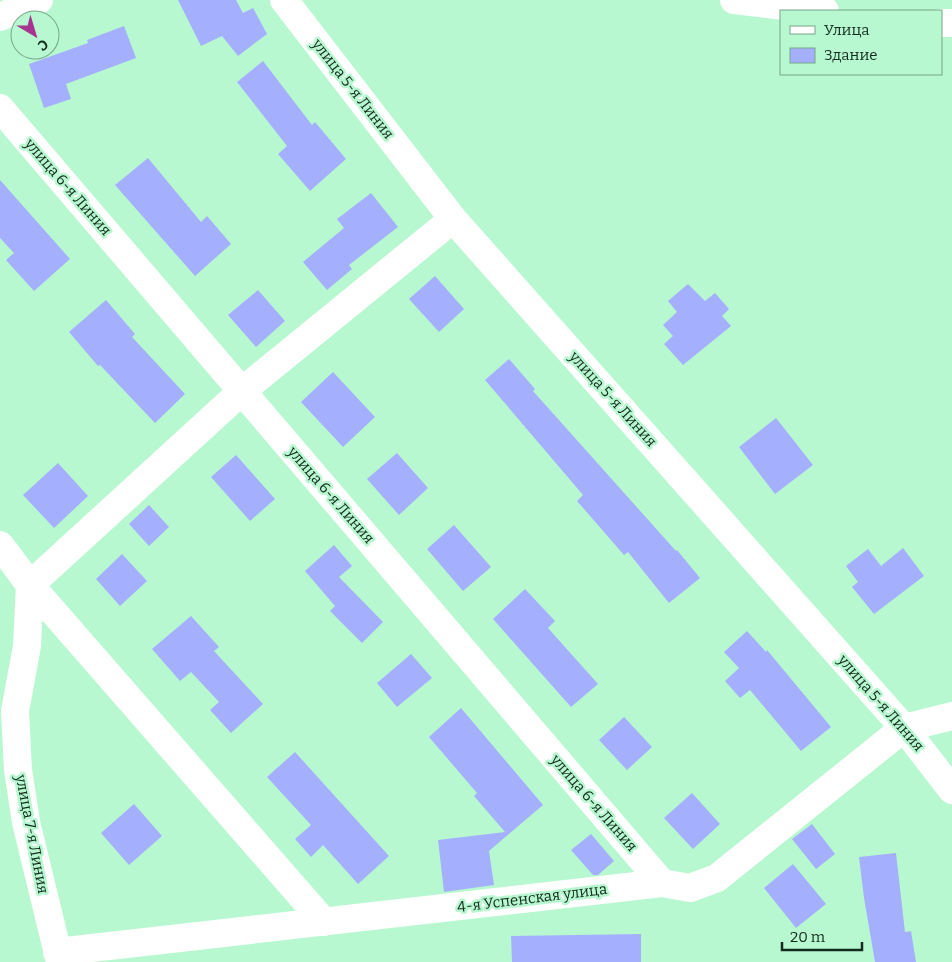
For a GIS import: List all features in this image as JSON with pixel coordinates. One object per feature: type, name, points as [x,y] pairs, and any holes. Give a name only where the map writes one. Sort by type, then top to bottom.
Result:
[{"type":"street","points":[[0,17],[39,0]]},
{"type":"street","name":"улица 5-я Линия","points":[[284,0],[453,219],[904,728],[952,790]]},
{"type":"street","points":[[734,0],[818,10]]},
{"type":"street","name":"улица 6-я Линия","points":[[0,108],[662,882]]},
{"type":"street","points":[[30,585],[242,391],[453,219]]},
{"type":"street","points":[[0,545],[30,585],[324,922]]},
{"type":"street","name":"улица 7-я Линия","points":[[30,585],[27,646],[15,711],[8,725],[18,770],[26,822],[58,957]]},
{"type":"street","name":"4-я Успенская улица","points":[[58,957],[324,922],[662,882],[690,888],[716,878],[904,728],[952,716]]},
{"type":"building","points":[[178,0],[236,0],[243,13],[253,8],[267,34],[238,56],[222,36],[201,46]]},
{"type":"building","points":[[124,26],[136,58],[66,84],[71,99],[44,108],[29,64],[40,60],[60,60],[60,53],[88,43],[87,40]]},
{"type":"building","points":[[263,61],[312,125],[315,122],[346,159],[310,191],[278,154],[287,146],[237,82]]},
{"type":"building","points":[[148,158],[201,222],[207,216],[231,244],[195,276],[115,185]]},
{"type":"building","points":[[0,180],[70,259],[34,291],[6,260],[14,253],[0,238]]},
{"type":"building","points":[[371,193],[398,227],[349,265],[352,269],[327,290],[303,262],[344,228],[337,219]]},
{"type":"building","points":[[435,276],[464,309],[439,332],[409,299]]},
{"type":"building","points":[[688,284],[705,301],[715,293],[729,309],[722,316],[731,326],[683,365],[664,344],[673,336],[663,325],[677,312],[668,301]]},
{"type":"building","points":[[258,290],[285,321],[256,347],[228,315]]},
{"type":"building","points":[[106,300],[135,334],[132,337],[185,394],[155,423],[100,365],[98,366],[69,332]]},
{"type":"building","points":[[509,359],[535,389],[533,391],[700,578],[669,603],[628,552],[624,555],[577,501],[583,495],[485,380]]},
{"type":"building","points":[[333,372],[375,417],[343,447],[301,402]]},
{"type":"building","points":[[776,418],[813,465],[775,494],[739,447]]},
{"type":"building","points":[[397,453],[428,488],[399,515],[367,479]]},
{"type":"building","points":[[236,455],[275,499],[250,521],[211,477]]},
{"type":"building","points":[[58,463],[88,496],[54,528],[23,495]]},
{"type":"building","points":[[149,505],[169,527],[149,546],[129,524]]},
{"type":"building","points":[[454,525],[491,567],[463,591],[427,549]]},
{"type":"building","points":[[334,545],[352,566],[339,577],[383,622],[362,643],[330,611],[335,606],[305,571]]},
{"type":"building","points":[[903,548],[924,576],[874,614],[852,587],[858,582],[846,566],[868,549],[881,566]]},
{"type":"building","points":[[122,554],[147,581],[120,606],[96,579]]},
{"type":"building","points":[[525,589],[555,621],[548,628],[598,684],[571,707],[493,619]]},
{"type":"building","points":[[191,616],[219,647],[214,651],[263,704],[231,733],[210,710],[219,702],[191,672],[180,681],[152,649]]},
{"type":"building","points":[[747,631],[766,652],[767,650],[831,727],[801,751],[750,690],[740,698],[725,681],[739,668],[724,652]]},
{"type":"building","points":[[411,654],[432,678],[397,707],[377,683]]},
{"type":"building","points":[[461,708],[543,805],[489,851],[494,885],[444,892],[438,840],[505,832],[474,796],[477,793],[429,737]]},
{"type":"building","points":[[624,717],[652,747],[627,770],[599,740]]},
{"type":"building","points":[[295,752],[389,856],[358,884],[323,845],[311,857],[295,839],[311,825],[267,777]]},
{"type":"building","points":[[692,793],[720,824],[693,849],[664,818]]},
{"type":"building","points":[[134,804],[162,836],[129,865],[101,833]]},
{"type":"building","points":[[812,824],[835,854],[816,869],[792,839]]},
{"type":"building","points":[[591,834],[614,861],[598,875],[593,875],[571,850]]},
{"type":"building","points":[[896,853],[905,932],[911,931],[916,962],[875,962],[859,857]]},
{"type":"building","points":[[793,864],[826,904],[796,928],[764,888]]},
{"type":"building","points":[[641,934],[641,962],[512,962],[511,936]]}]
